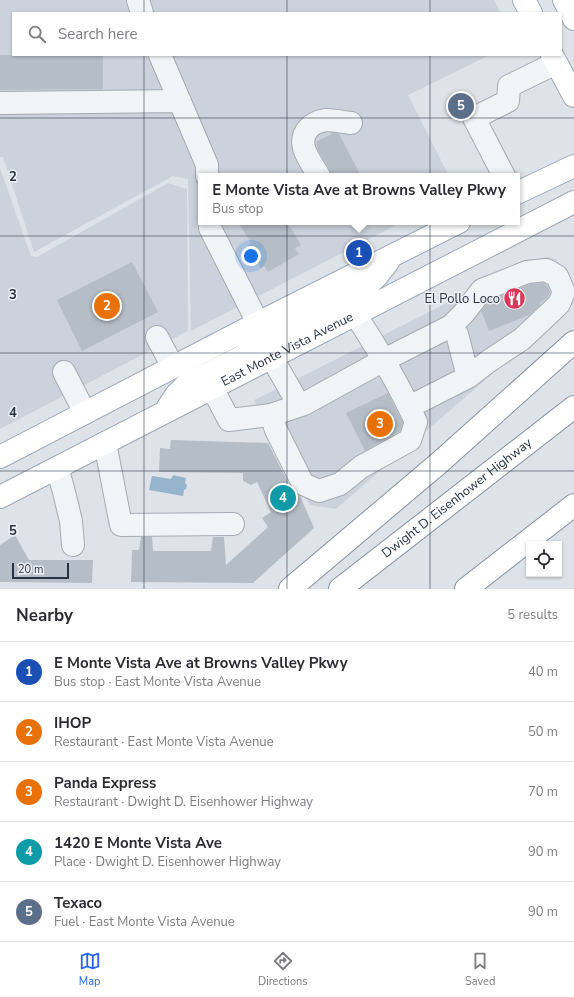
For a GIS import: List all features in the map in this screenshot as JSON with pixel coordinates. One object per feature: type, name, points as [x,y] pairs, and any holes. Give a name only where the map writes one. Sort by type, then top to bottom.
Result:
[{"type":"main road","points":[[524,0],[530,12]]},
{"type":"main road","points":[[564,0],[574,20]]},
{"type":"main road","points":[[554,59],[574,96]]},
{"type":"main road","points":[[520,193],[574,166]]},
{"type":"main road","name":"East Monte Vista Avenue","points":[[0,498],[574,202]]},
{"type":"main road","points":[[0,457],[258,323],[453,225]]},
{"type":"main road","points":[[272,358],[275,340],[285,329],[367,286],[396,254]]},
{"type":"main road","points":[[162,414],[176,395],[187,384],[242,356],[252,349],[259,333],[258,323]]},
{"type":"main road","points":[[290,589],[439,463],[574,342]]},
{"type":"main road","name":"Dwight D. Eisenhower Highway","points":[[340,589],[574,407]]},
{"type":"main road","points":[[466,589],[574,505]]},
{"type":"lane","points":[[138,0],[142,12]]},
{"type":"lane","points":[[160,56],[207,165],[207,173]]},
{"type":"lane","points":[[502,173],[474,118],[508,101],[510,86],[554,59]]},
{"type":"lane","points":[[0,103],[180,102]]},
{"type":"lane","points":[[316,173],[304,149],[303,141],[305,131],[310,126],[318,122],[327,120],[351,122]]},
{"type":"lane","points":[[210,225],[210,228],[258,323]]},
{"type":"lane","points":[[211,390],[218,399],[229,420],[274,422],[299,405],[304,404],[450,326],[464,313],[482,290],[526,272],[546,270],[557,276],[564,292],[559,304],[522,340],[489,360],[468,377],[409,407]]},
{"type":"lane","points":[[274,422],[304,484],[319,490],[340,484],[361,467],[410,440],[416,422],[384,360],[355,314]]},
{"type":"lane","points":[[450,326],[457,334],[468,377]]},
{"type":"lane","points":[[157,337],[173,367]]},
{"type":"lane","points":[[272,358],[299,405]]},
{"type":"lane","points":[[64,372],[85,413]]},
{"type":"lane","points":[[105,443],[121,525],[234,524]]},
{"type":"lane","points":[[57,468],[71,521],[73,545]]},
{"type":"shaded area","points":[[0,0],[494,0],[500,12],[12,12],[12,56],[488,56],[408,95],[447,173],[198,173],[198,225],[396,225],[191,331],[188,179],[173,176],[34,252],[3,157],[0,157]]},
{"type":"shaded area","points":[[0,168],[31,256],[37,257],[168,183],[187,189],[188,331],[0,429]]},
{"type":"shaded area","points":[[547,257],[556,259],[574,289],[573,304],[336,509],[310,505],[254,400],[530,261]]},
{"type":"water","points":[[173,475],[186,478],[185,483],[187,485],[183,496],[149,490],[152,476],[171,479]]},
{"type":"building","points":[[0,55],[103,56],[103,89],[0,90]]},
{"type":"building","points":[[333,133],[339,134],[359,173],[330,173],[318,150],[316,142]]},
{"type":"building","points":[[240,225],[289,225],[301,245],[295,248],[299,254],[268,272],[264,266],[261,268],[248,245],[251,243]]},
{"type":"building","points":[[132,262],[158,312],[82,351],[57,300]]},
{"type":"building","points":[[543,283],[547,285],[550,292],[548,297],[529,315],[489,331],[481,311],[490,300],[530,284]]},
{"type":"building","points":[[388,393],[403,423],[400,431],[365,451],[346,413]]},
{"type":"building","points":[[171,440],[268,443],[292,490],[300,496],[314,528],[253,583],[131,582],[132,550],[139,550],[141,537],[152,537],[153,551],[211,551],[213,537],[224,537],[226,565],[268,527],[262,518],[271,512],[257,482],[251,485],[243,481],[243,473],[159,472],[160,448],[170,449]]},
{"type":"building","points":[[15,535],[29,560],[93,560],[92,583],[0,582],[0,545]]},
{"type":"place","name":"Texaco","points":[[461,106]]},
{"type":"place","name":"E Monte Vista Ave at Browns Valley Pkwy","points":[[359,253]]},
{"type":"place","name":"El Pollo Loco","points":[[515,299]]},
{"type":"place","name":"IHOP","points":[[107,306]]},
{"type":"place","name":"Panda Express","points":[[380,424]]},
{"type":"place","name":"1420 E Monte Vista Ave","points":[[283,498]]}]
